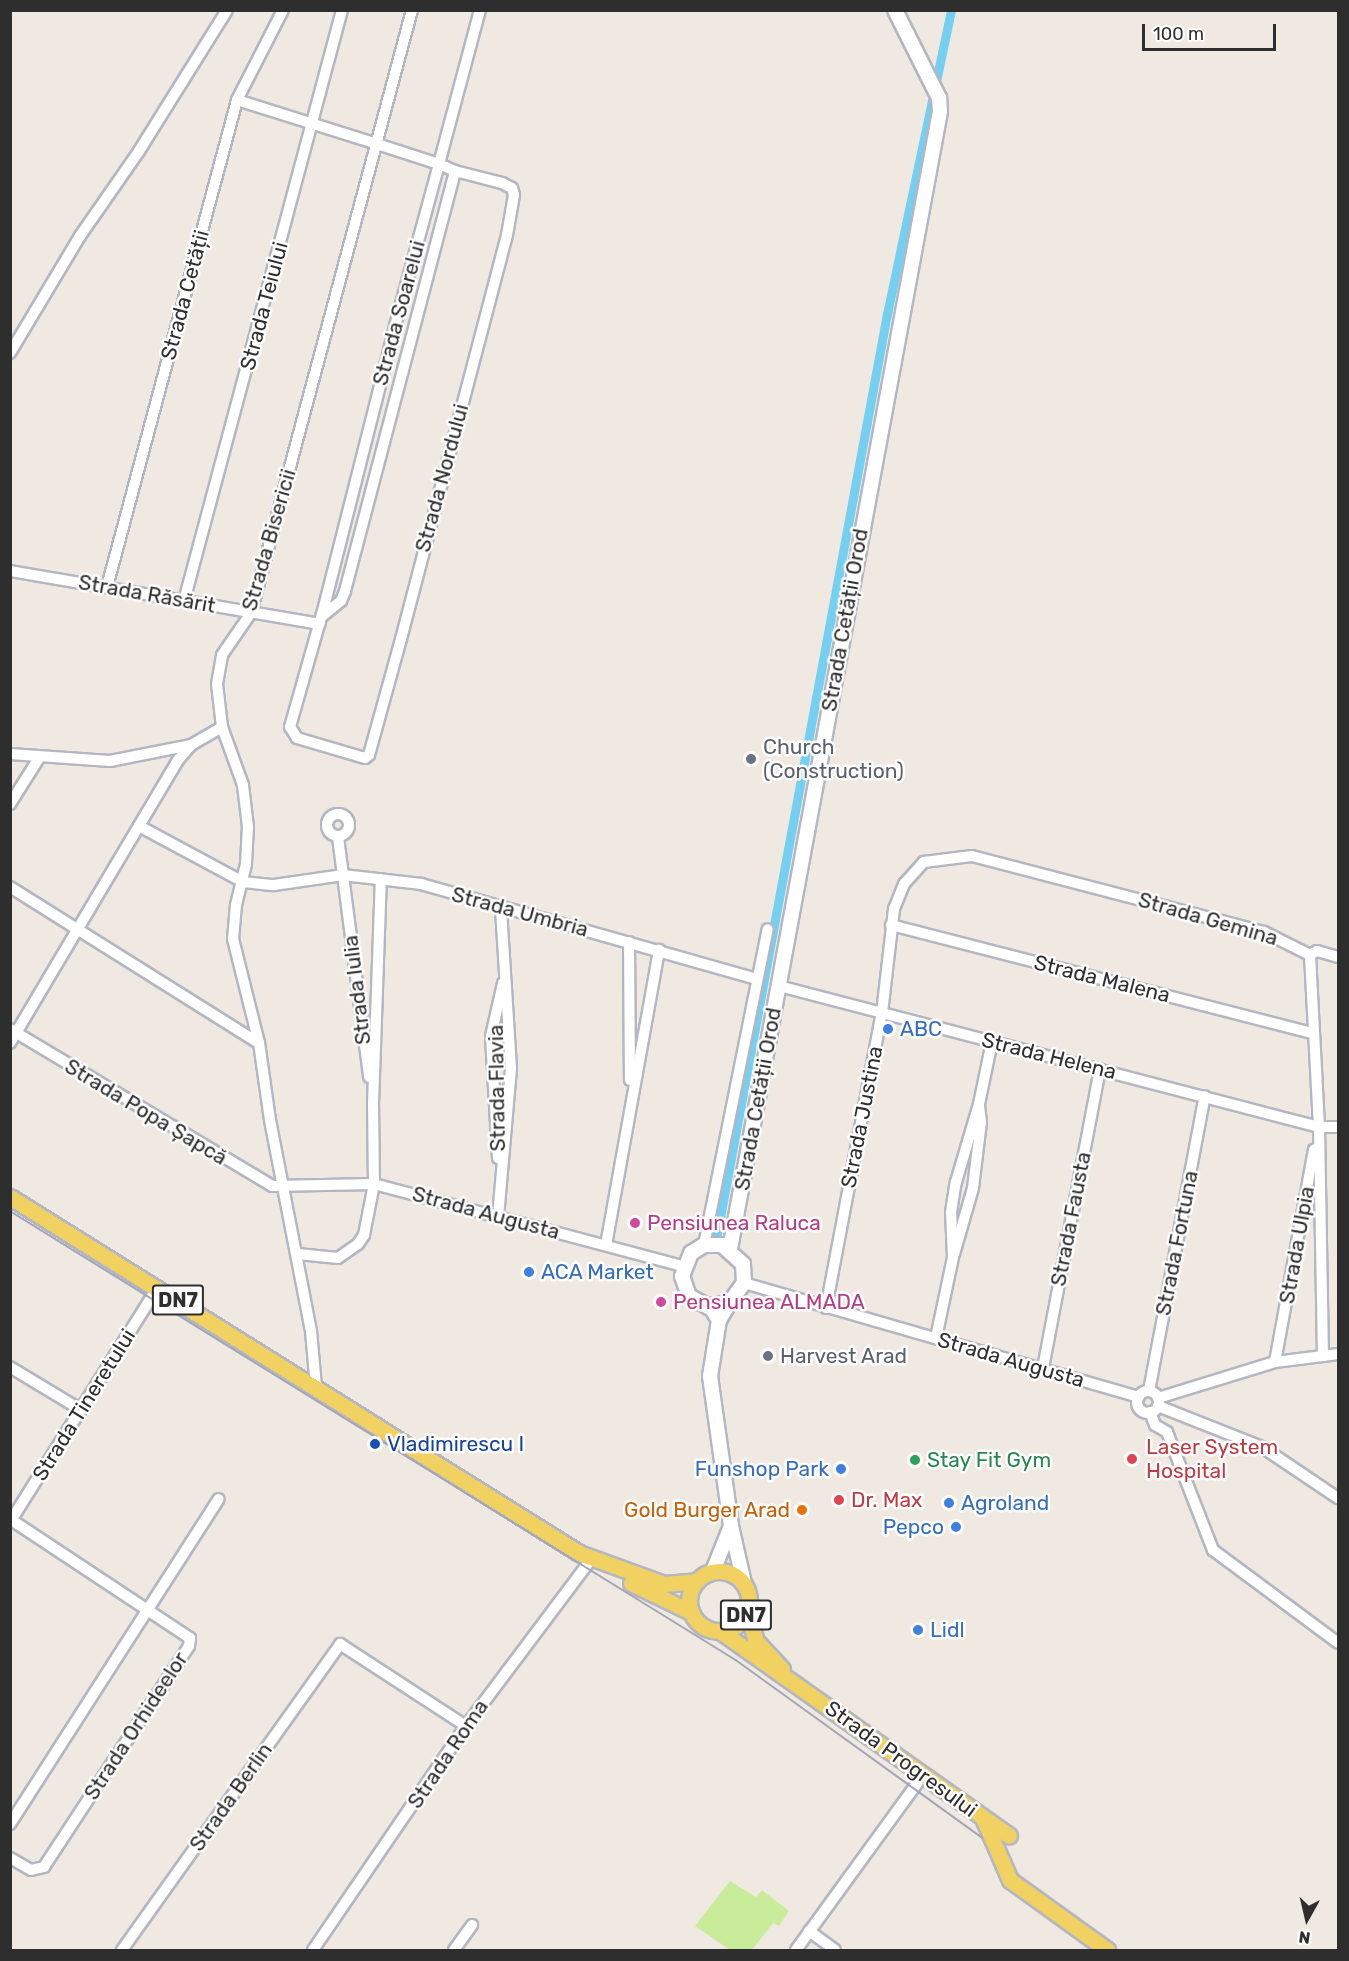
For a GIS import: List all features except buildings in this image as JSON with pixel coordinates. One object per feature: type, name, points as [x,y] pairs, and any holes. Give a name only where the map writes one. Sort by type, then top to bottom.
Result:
[{"type":"main road","name":"DN7","points":[[10,1197],[158,1287],[584,1558],[691,1612],[702,1626],[720,1631],[736,1626],[748,1612],[749,1597],[744,1583],[730,1572],[713,1571],[696,1581],[664,1584],[584,1558]]},
{"type":"main road","name":"DN7","points":[[691,1612],[689,1599],[696,1581]]},
{"type":"main road","name":"Strada Progresului","points":[[748,1612],[756,1641],[793,1683]]},
{"type":"main road","name":"Strada Progresului","points":[[720,1631],[1009,1836]]},
{"type":"main road","points":[[983,1818],[1010,1880],[1107,1950]]},
{"type":"street","points":[[10,353],[80,236],[139,151],[226,10]]},
{"type":"street","name":"Strada Cetății","points":[[107,587],[237,100],[283,10]]},
{"type":"street","name":"Strada Teiului","points":[[184,601],[342,10]]},
{"type":"street","name":"Strada Bisericii","points":[[316,1387],[298,1254],[259,1042],[233,939],[236,905],[243,882],[248,846],[245,796],[222,727],[217,697],[222,655],[251,613],[412,10]]},
{"type":"street","name":"Strada Soarelui","points":[[290,727],[320,621],[395,326],[480,10]]},
{"type":"street","name":"Strada Cetății Orod","points":[[730,1249],[939,98],[928,81],[895,10]]},
{"type":"street","name":"Strada Nordului","points":[[237,100],[455,171],[508,185],[513,191],[513,210],[369,755],[364,758],[297,738],[290,727]]},
{"type":"street","name":"Strada Soarelui","points":[[320,621],[341,601],[345,591],[455,171]]},
{"type":"street","points":[[395,326],[413,330]]},
{"type":"street","name":"Strada Răsărit","points":[[10,571],[251,613],[320,621]]},
{"type":"street","points":[[10,754],[39,758],[110,761],[191,745],[222,727]]},
{"type":"street","points":[[13,1035],[79,930],[139,826],[191,745]]},
{"type":"street","points":[[10,804],[39,758]]},
{"type":"street","points":[[139,826],[243,882]]},
{"type":"street","name":"Strada Iulia","points":[[338,837],[373,1104]]},
{"type":"street","name":"Strada Gemina","points":[[891,926],[899,895],[911,873],[931,860],[959,855],[1264,932],[1310,955]]},
{"type":"street","name":"Strada Umbria","points":[[243,882],[274,885],[343,875],[421,884],[659,950],[757,980]]},
{"type":"street","name":"Strada Iulia","points":[[298,1254],[338,1258],[358,1245],[364,1235],[374,1184],[373,1104],[381,879]]},
{"type":"street","points":[[10,887],[259,1042]]},
{"type":"street","name":"Strada Flavia","points":[[498,1217],[500,1167],[511,1068],[501,907]]},
{"type":"street","name":"Strada Justina","points":[[826,1308],[882,1013],[891,926]]},
{"type":"street","name":"Strada Malena","points":[[891,926],[1313,1033]]},
{"type":"street","points":[[704,1245],[768,929]]},
{"type":"street","points":[[629,942],[630,1104]]},
{"type":"street","points":[[606,1245],[659,950]]},
{"type":"street","points":[[1323,1356],[1319,1127],[1310,955],[1317,951],[1338,957]]},
{"type":"street","name":"Strada Flavia","points":[[500,1167],[491,1036],[505,974]]},
{"type":"street","name":"Strada Helena","points":[[779,986],[1319,1127],[1338,1126]]},
{"type":"street","name":"Strada Popa Șapcă","points":[[13,1035],[261,1182],[285,1188]]},
{"type":"street","points":[[953,1257],[952,1202],[963,1151],[979,1104],[992,1042]]},
{"type":"street","name":"Strada Fausta","points":[[1043,1368],[1100,1069]]},
{"type":"street","name":"Strada Fortuna","points":[[1154,1402],[1204,1096]]},
{"type":"street","points":[[936,1338],[953,1257],[973,1188],[981,1122],[979,1104]]},
{"type":"street","name":"Strada Ulpia","points":[[1275,1362],[1319,1127]]},
{"type":"street","name":"Strada Augusta","points":[[285,1188],[374,1184],[683,1266]]},
{"type":"street","points":[[730,1302],[708,1306],[698,1303],[684,1287],[683,1266],[691,1253],[704,1245],[730,1249],[743,1264],[744,1283],[719,1320],[710,1376],[731,1526],[744,1583]]},
{"type":"street","name":"Strada Augusta","points":[[744,1283],[1138,1397]]},
{"type":"street","name":"Strada Tineretului","points":[[11,1520],[158,1287]]},
{"type":"street","points":[[708,1306],[719,1320]]},
{"type":"street","points":[[1338,1354],[1275,1362],[1154,1402],[1140,1408],[1138,1397],[1154,1402],[1262,1447],[1338,1498]]},
{"type":"street","points":[[10,1367],[81,1410]]},
{"type":"street","points":[[1154,1402],[1155,1425],[1167,1432],[1214,1550],[1338,1643]]},
{"type":"street","points":[[10,1824],[219,1499]]},
{"type":"street","name":"Strada Orhideelor","points":[[10,1858],[38,1871],[189,1646],[187,1634],[11,1520]]},
{"type":"street","points":[[713,1571],[731,1526]]},
{"type":"street","name":"Strada Roma","points":[[313,1950],[584,1558]]},
{"type":"street","name":"Strada Berlin","points":[[122,1950],[340,1644],[466,1726]]},
{"type":"street","points":[[796,1950],[923,1775]]},
{"type":"street","points":[[454,1950],[472,1925]]},
{"type":"street","points":[[809,1932],[835,1950]]},
{"type":"green space","points":[[730,1881],[756,1897],[762,1890],[789,1911],[779,1926],[773,1923],[752,1950],[730,1950],[695,1926]]},
{"type":"waterway","points":[[716,1239],[887,314],[951,10]]},
{"type":"tram line","points":[[10,1211],[736,1660],[983,1838]]},
{"type":"place","name":"Church (Construction)","points":[[751,759]]},
{"type":"place","name":"ABC","points":[[888,1029]]},
{"type":"place","name":"Pensiunea Raluca","points":[[635,1223]]},
{"type":"place","name":"ACA Market","points":[[529,1272]]},
{"type":"place","name":"Pensiunea ALMADA","points":[[661,1302]]},
{"type":"place","name":"Harvest Arad","points":[[768,1356]]},
{"type":"place","name":"Vladimirescu I","points":[[375,1444]]},
{"type":"place","name":"Laser System Hospital","points":[[1132,1459]]},
{"type":"place","name":"Stay Fit Gym","points":[[915,1460]]},
{"type":"place","name":"Funshop Park","points":[[841,1469]]},
{"type":"place","name":"Dr. Max","points":[[839,1500]]},
{"type":"place","name":"Agroland","points":[[949,1503]]},
{"type":"place","name":"Gold Burger Arad","points":[[802,1510]]},
{"type":"place","name":"Pepco","points":[[956,1527]]},
{"type":"place","name":"Lidl","points":[[918,1630]]}]
